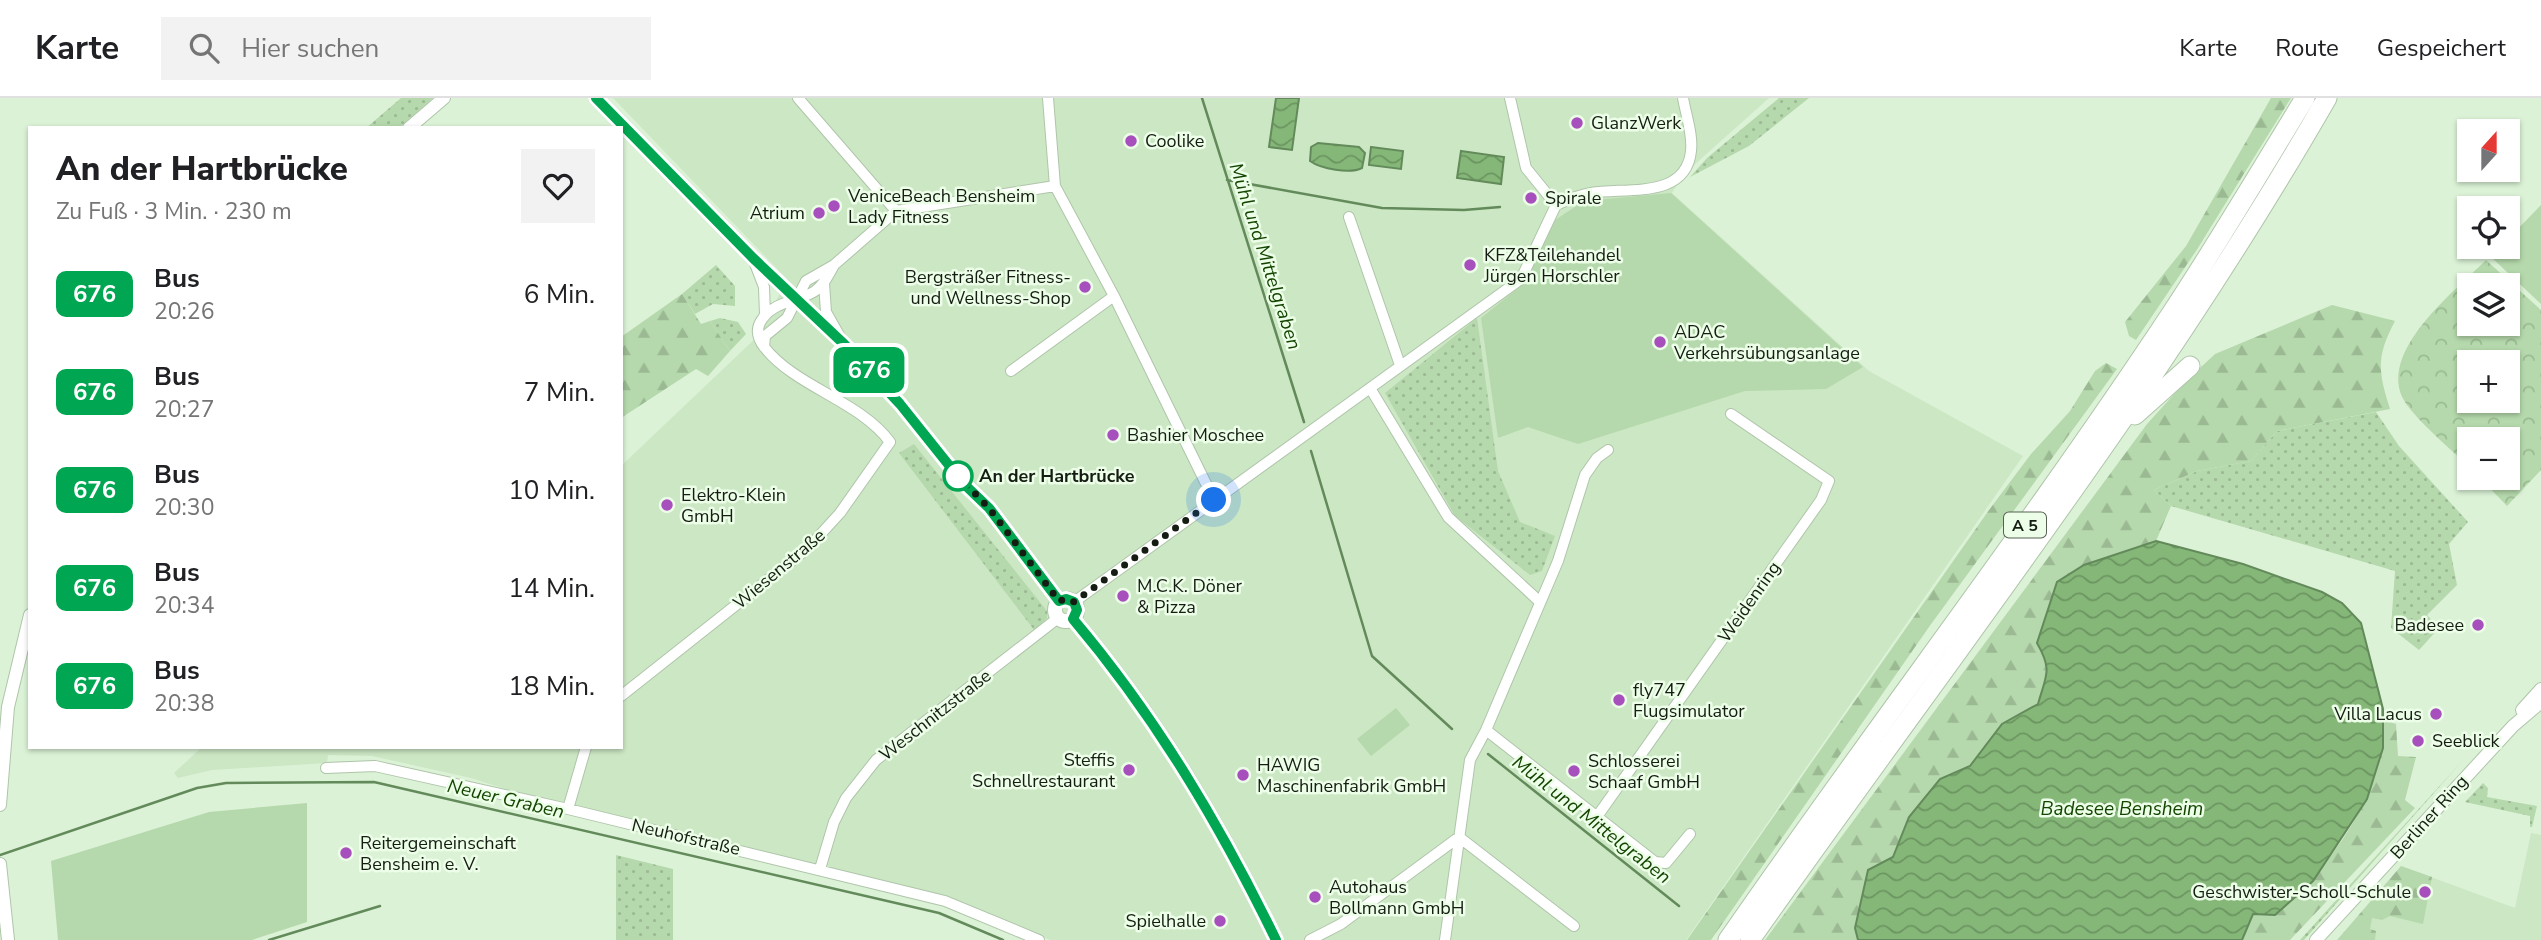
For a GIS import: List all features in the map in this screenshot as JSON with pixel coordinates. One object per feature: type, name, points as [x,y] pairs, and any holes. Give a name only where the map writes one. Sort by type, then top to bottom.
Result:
[{"type":"highway","name":"A 5","points":[[1728,940],[1810,821],[2001,560],[2171,314],[2305,98]]},
{"type":"highway","name":"A 5","points":[[1750,940],[2119,429],[2251,224],[2327,98]]},
{"type":"highway","points":[[2119,429],[2190,366]]},
{"type":"main road","points":[[596,98],[753,258],[844,344],[989,508],[1067,602],[1077,610],[1073,619]]},
{"type":"main road","points":[[1067,602],[1055,609],[1058,618],[1066,621],[1073,619]]},
{"type":"main road","points":[[1073,619],[1144,709],[1184,769],[1232,852],[1276,940]]},
{"type":"street","points":[[411,126],[444,98]]},
{"type":"street","points":[[798,98],[896,211]]},
{"type":"street","points":[[1048,98],[1055,186],[1114,296],[1214,500]]},
{"type":"street","points":[[1510,98],[1526,168],[1556,205]]},
{"type":"street","points":[[1067,602],[1214,500],[1521,279],[1556,205],[1589,193],[1656,188],[1669,184],[1688,163],[1692,148],[1683,98]]},
{"type":"street","points":[[764,347],[765,336],[787,318],[806,281],[834,265],[896,211],[1055,186]]},
{"type":"street","points":[[1349,217],[1399,365]]},
{"type":"street","points":[[753,258],[764,287],[765,315],[757,331],[764,347]]},
{"type":"street","points":[[765,315],[814,291],[824,283],[834,265]]},
{"type":"street","points":[[824,283],[826,312],[844,344]]},
{"type":"street","points":[[1011,371],[1114,296]]},
{"type":"street","name":"Wiesenstraße","points":[[623,693],[808,548],[840,513],[890,442],[870,422],[775,358],[764,347]]},
{"type":"street","points":[[1370,388],[1448,517],[1540,602]]},
{"type":"street","name":"Weidenring","points":[[1596,818],[1791,542],[1829,481],[1731,414]]},
{"type":"street","points":[[1445,940],[1470,760],[1486,730],[1559,561],[1585,475],[1597,458],[1608,450]]},
{"type":"street","name":"Weschnitzstraße","points":[[820,869],[834,822],[846,798],[876,760],[1058,618]]},
{"type":"street","points":[[0,805],[8,707],[28,623]]},
{"type":"street","name":"Berliner Ring","points":[[2316,940],[2513,726],[2541,689]]},
{"type":"street","name":"Berliner Ring","points":[[2513,726],[2541,702]]},
{"type":"street","points":[[1486,730],[1596,818],[1660,864],[1666,863],[1690,834]]},
{"type":"street","points":[[568,809],[585,749]]},
{"type":"street","name":"Neuhofstraße","points":[[326,768],[375,765],[820,869],[945,901],[1039,940]]},
{"type":"street","points":[[1459,837],[1574,926]]},
{"type":"street","points":[[1310,940],[1341,924],[1459,837]]},
{"type":"street","points":[[0,864],[8,940]]},
{"type":"shaded area","points":[[613,98],[1769,98],[1684,174],[1672,193],[1869,371],[2023,456],[1686,940],[1050,940],[946,896],[561,807],[471,778],[372,756],[328,755],[327,763],[212,770],[178,778],[174,773],[200,749],[623,749],[623,464],[759,335],[787,279]]},
{"type":"shaded area","name":"Geschwister-Scholl-Schule","points":[[2531,833],[2541,835],[2541,940],[2339,940],[2401,866],[2515,908]]},
{"type":"green space","points":[[401,98],[433,98],[401,126],[368,126]]},
{"type":"green space","points":[[1779,98],[1809,98],[1749,146],[1690,177],[1707,158]]},
{"type":"green space","points":[[2271,98],[2291,98],[2196,251],[2136,340],[2129,336],[2125,322],[2186,246]]},
{"type":"green space","name":"ADAC Verkehrsübungsanlage","points":[[1671,193],[1863,367],[1826,389],[1745,391],[1578,444],[1528,427],[1498,438],[1481,318],[1524,283],[1555,220],[1584,201]]},
{"type":"green space","points":[[2541,205],[2541,304],[2520,284],[2520,273],[2508,273],[2493,259],[2520,259],[2520,227]]},
{"type":"green space","points":[[2486,260],[2500,273],[2473,273]]},
{"type":"green space","points":[[716,265],[735,286],[735,306],[713,304],[695,314],[682,294]]},
{"type":"green space","points":[[2457,288],[2457,336],[2520,336],[2520,291],[2541,310],[2541,470],[2507,506],[2492,490],[2520,490],[2520,427],[2457,427],[2457,456],[2405,402],[2399,383],[2401,364],[2409,344],[2439,306]]},
{"type":"green space","points":[[682,294],[701,324],[710,321],[730,351],[708,376],[696,369],[623,417],[623,336]]},
{"type":"green space","points":[[2332,305],[2395,321],[2381,364],[2390,409],[2277,431],[2251,461],[2197,471],[2154,490],[2171,506],[2156,541],[2084,565],[2037,642],[2047,673],[2038,704],[2002,724],[1970,766],[1940,779],[1909,816],[1893,857],[1868,870],[1855,928],[1858,940],[1765,940],[2147,424],[2215,354]]},
{"type":"green space","points":[[720,318],[738,322],[746,334],[730,351],[710,321]]},
{"type":"green space","points":[[1477,318],[1498,471],[1520,522],[1555,536],[1542,571],[1530,575],[1455,516],[1385,393]]},
{"type":"green space","points":[[2106,363],[2117,369],[1929,627],[1711,940],[1687,940],[1989,510],[2031,454],[2070,411],[2095,371]]},
{"type":"green space","points":[[2376,412],[2399,446],[2468,522],[2449,544],[2457,585],[2427,615],[2439,628],[2419,650],[2391,628],[2395,571],[2171,506],[2154,490],[2197,471],[2251,461],[2277,431]]},
{"type":"green space","points":[[914,444],[1047,611],[1047,618],[1035,631],[899,453]]},
{"type":"green space","points":[[1396,708],[1410,725],[1371,756],[1357,739]]},
{"type":"green space","points":[[2382,719],[2396,724],[2398,756],[2416,757],[2405,800],[2415,808],[2290,940],[2242,940],[2253,913],[2275,915],[2334,852],[2350,828],[2374,776],[2381,748]]},
{"type":"green space","points":[[2464,759],[2304,940],[2300,940]]},
{"type":"green space","points":[[2483,783],[2488,788],[2487,797],[2537,806],[2532,827],[2530,816],[2465,802]]},
{"type":"green space","points":[[307,803],[307,922],[252,940],[58,940],[51,861],[209,812]]},
{"type":"green space","points":[[616,855],[673,869],[673,940],[616,940]]},
{"type":"green space","points":[[2401,866],[2432,877],[2423,924],[2390,916],[2382,920],[2372,918],[2370,929],[2376,931],[2375,940],[2337,940]]},
{"type":"water","points":[[1276,98],[1299,98],[1292,150],[1269,147]]},
{"type":"water","points":[[1318,143],[1359,147],[1365,153],[1362,168],[1343,171],[1315,164],[1310,161],[1311,147]]},
{"type":"water","points":[[1371,147],[1403,151],[1401,169],[1369,165]]},
{"type":"water","points":[[1461,151],[1504,157],[1501,184],[1457,178]]},
{"type":"water","name":"Badesee Bensheim","points":[[2156,541],[2243,564],[2322,592],[2342,603],[2361,623],[2383,709],[2383,748],[2367,799],[2313,881],[2275,915],[2253,914],[2242,940],[1858,940],[1855,928],[1868,870],[1893,857],[1909,817],[1940,779],[1970,766],[2002,724],[2038,704],[2047,673],[2045,660],[2037,643],[2057,582],[2084,565]]},
{"type":"waterway","name":"Mühl und Mittelgraben","points":[[1202,98],[1304,422]]},
{"type":"waterway","points":[[1227,180],[1382,208],[1464,210],[1500,207]]},
{"type":"waterway","name":"Mühl und Mittelgraben","points":[[1311,451],[1372,656],[1452,729]]},
{"type":"waterway","name":"Mühl und Mittelgraben","points":[[1488,754],[1679,906]]},
{"type":"waterway","name":"Neuer Graben","points":[[0,855],[197,788],[226,783],[374,782],[939,913],[1003,940]]},
{"type":"waterway","points":[[269,940],[380,906]]},
{"type":"bus line","name":"676","points":[[596,98],[753,258],[844,344],[900,404],[964,484],[989,508],[1059,601],[1070,599],[1074,602],[1077,610],[1073,619],[1144,709],[1184,769],[1232,852],[1276,940]]},
{"type":"place","name":"GlanzWerk","points":[[1577,123]]},
{"type":"place","name":"Coolike","points":[[1131,141]]},
{"type":"place","name":"Spirale","points":[[1531,198]]},
{"type":"place","name":"VeniceBeach Bensheim Lady Fitness","points":[[834,206]]},
{"type":"place","name":"Atrium","points":[[819,213]]},
{"type":"place","name":"KFZ&Teilehandel Jürgen Horschler","points":[[1470,265]]},
{"type":"place","name":"Bergsträßer Fitness- und Wellness-Shop","points":[[1085,287]]},
{"type":"place","name":"ADAC Verkehrsübungsanlage","points":[[1660,342]]},
{"type":"place","name":"Bashier Moschee","points":[[1113,435]]},
{"type":"place","name":"An der Hartbrücke","points":[[958,476]]},
{"type":"place","name":"Elektro-Klein GmbH","points":[[667,505]]},
{"type":"place","name":"M.C.K. Döner & Pizza","points":[[1123,596]]},
{"type":"place","name":"Badesee","points":[[2478,625]]},
{"type":"place","name":"fly747 Flugsimulator","points":[[1619,700]]},
{"type":"place","name":"Villa Lacus","points":[[2436,714]]},
{"type":"place","name":"Seeblick","points":[[2418,741]]},
{"type":"place","name":"Steffis Schnellrestaurant","points":[[1129,770]]},
{"type":"place","name":"Schlosserei Schaaf GmbH","points":[[1574,771]]},
{"type":"place","name":"HAWIG Maschinenfabrik GmbH","points":[[1243,775]]},
{"type":"place","name":"Reitergemeinschaft Bensheim e. V.","points":[[346,853]]},
{"type":"place","name":"Geschwister-Scholl-Schule","points":[[2425,892]]},
{"type":"place","name":"Autohaus Bollmann GmbH","points":[[1315,897]]},
{"type":"place","name":"Spielhalle","points":[[1220,921]]},
{"type":"route","points":[[958,476],[989,508],[1059,601],[1070,599],[1074,602],[1214,500]]}]
